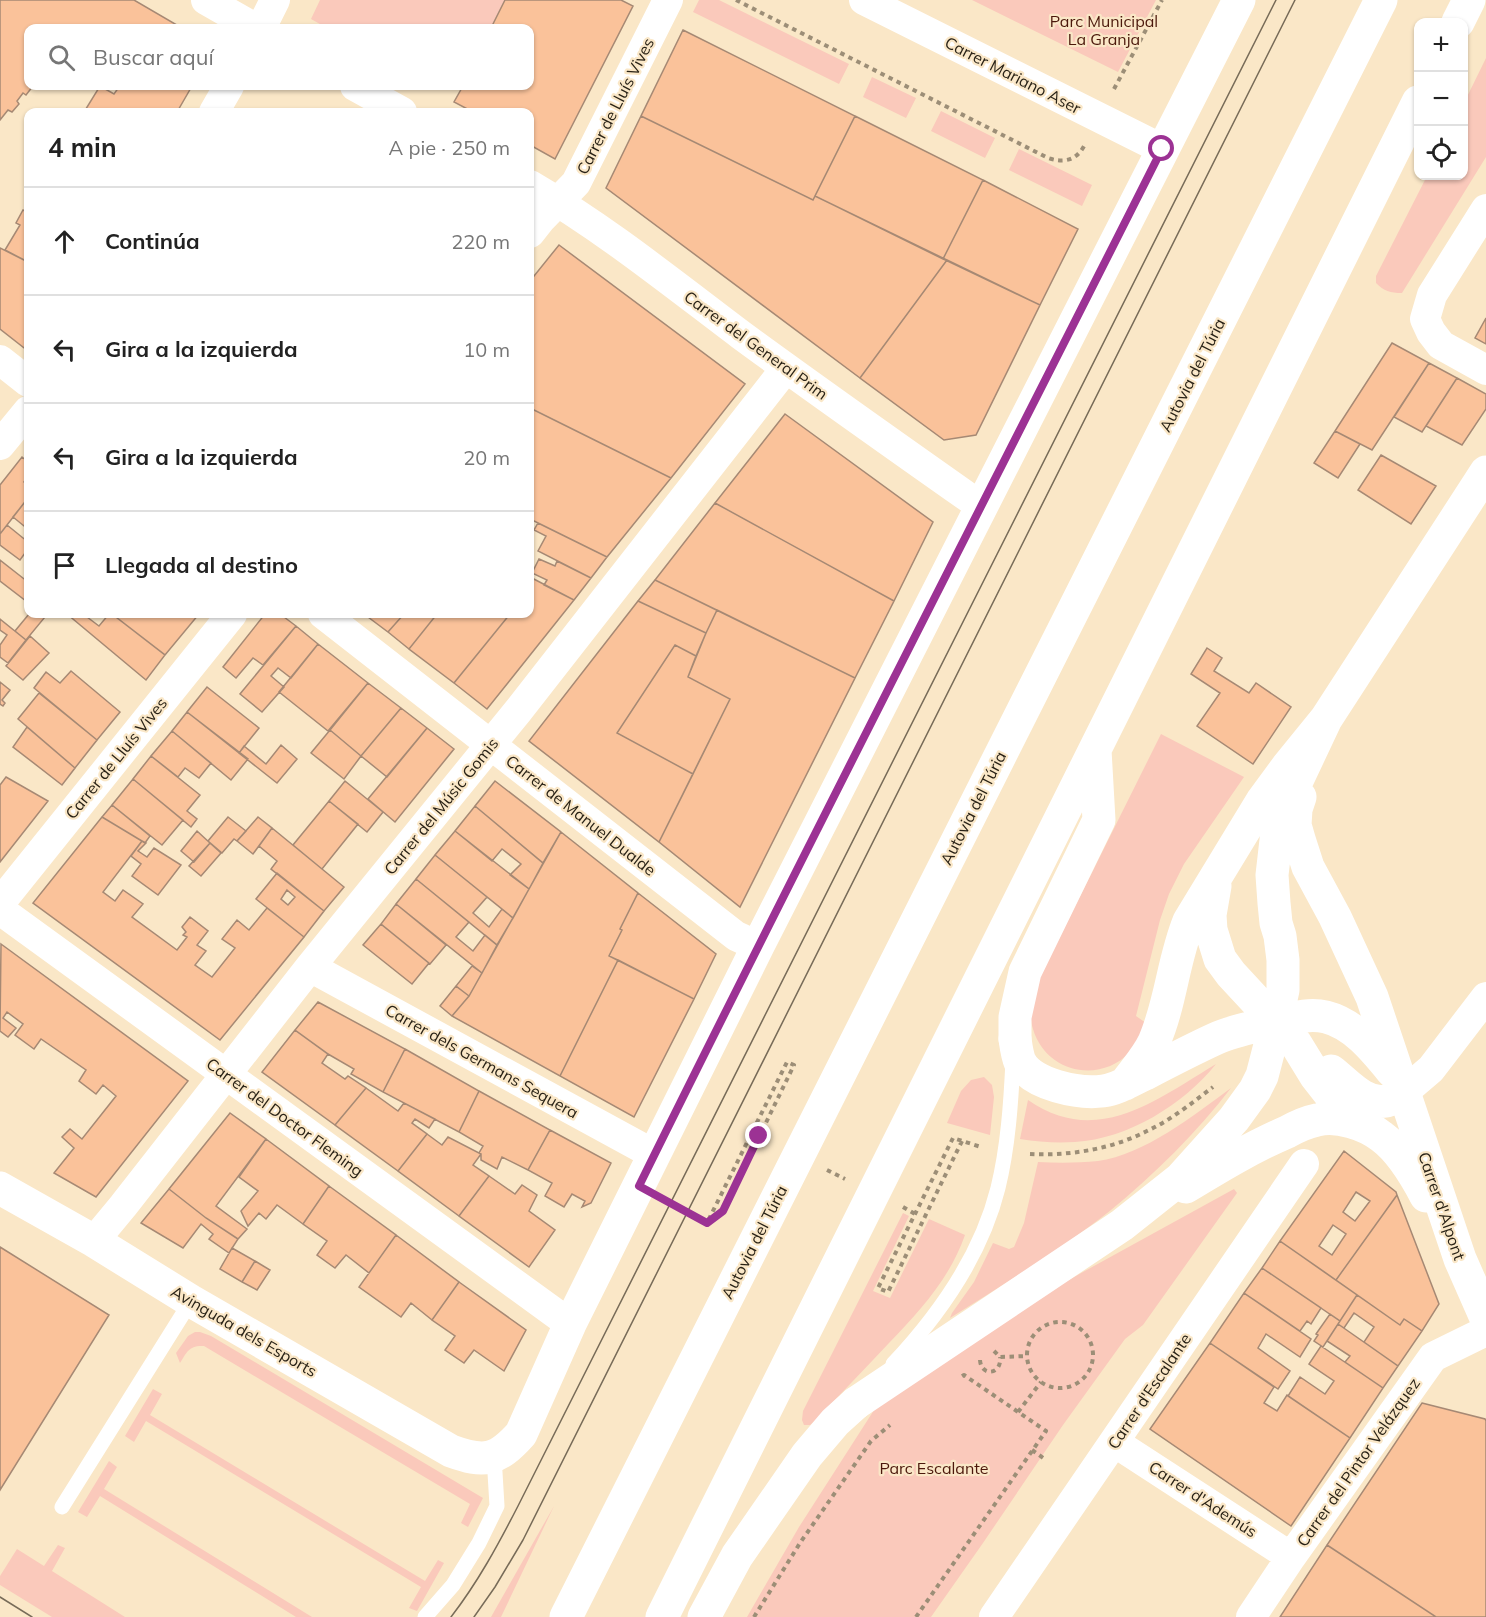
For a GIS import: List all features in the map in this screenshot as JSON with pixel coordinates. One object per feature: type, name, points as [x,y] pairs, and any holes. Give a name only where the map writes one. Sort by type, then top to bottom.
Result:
[{"type":"main road","points":[[494,1456],[509,1448],[521,1434],[570,1324],[758,946],[1239,0]]},
{"type":"main road","name":"Autovia del Túria","points":[[566,1617],[1381,0]]},
{"type":"main road","points":[[1460,18],[1469,0]]},
{"type":"main road","points":[[662,1617],[1414,112]]},
{"type":"main road","points":[[1125,1084],[1145,1058],[1154,1041],[1183,936],[1190,921],[1262,801],[1326,719],[1486,472]]},
{"type":"main road","points":[[1326,719],[1283,813],[1276,840],[1272,875],[1276,923],[1280,936],[1286,1033],[1340,1107],[1365,1128]]},
{"type":"main road","name":"Carrer d'Alpont","points":[[1326,719],[1296,810],[1299,839],[1308,867],[1335,917],[1372,997],[1460,1259],[1486,1318]]},
{"type":"main road","points":[[1095,749],[1099,820],[1024,972],[1015,1017],[1015,1039],[1021,1062],[1029,1072],[1046,1083],[1085,1092],[1104,1091],[1125,1084],[1235,1031],[1286,1033]]},
{"type":"main road","points":[[1122,1225],[1180,1179],[1217,1139],[1256,1090],[1286,1033],[1302,1016],[1323,1016],[1339,1021],[1377,1052],[1401,1084],[1388,1101],[1377,1102],[1365,1099],[1286,1033],[1231,974],[1220,959],[1211,930],[1210,915],[1213,894],[1220,873]]},
{"type":"main road","points":[[704,1617],[738,1556],[807,1455],[835,1422],[856,1403],[1122,1225],[1248,1151],[1295,1128],[1318,1120],[1341,1119],[1353,1122],[1382,1136],[1408,1165],[1460,1259]]},
{"type":"main road","name":"Avinguda dels Esports","points":[[0,1188],[451,1451],[472,1458],[494,1456]]},
{"type":"street","points":[[206,0],[248,24]]},
{"type":"street","points":[[263,24],[275,0]]},
{"type":"street","name":"Carrer de Lluís Vives","points":[[534,228],[576,183],[668,0]]},
{"type":"street","name":"Carrer Mariano Aser","points":[[864,0],[1162,149]]},
{"type":"street","points":[[216,108],[227,90]]},
{"type":"street","points":[[362,90],[395,108]]},
{"type":"street","name":"Carrer del General Prim","points":[[534,187],[558,201],[634,255],[786,368],[982,507]]},
{"type":"street","points":[[1486,209],[1432,295],[1425,319],[1441,345],[1486,370]]},
{"type":"street","points":[[0,360],[24,379]]},
{"type":"street","name":"Carrer del Músic Gomis","points":[[94,1241],[310,967],[491,744],[786,368]]},
{"type":"street","points":[[0,445],[24,416]]},
{"type":"street","name":"Carrer de Lluís Vives","points":[[0,903],[229,618]]},
{"type":"street","name":"Carrer de Manuel Dualde","points":[[328,618],[736,936],[758,946]]},
{"type":"street","name":"Carrer del Doctor Fleming","points":[[0,910],[570,1324]]},
{"type":"street","name":"Carrer dels Germans Sequera","points":[[310,967],[655,1155]]},
{"type":"street","points":[[1401,1084],[1431,1070],[1486,997]]},
{"type":"street","name":"Carrer d'Escalante","points":[[994,1617],[1304,1164]]},
{"type":"street","name":"Carrer del Pintor Velázquez","points":[[1251,1617],[1433,1357],[1486,1331]]},
{"type":"street","name":"Carrer d'Ademús","points":[[1114,1442],[1291,1557]]},
{"type":"lane","points":[[856,1403],[911,1344],[943,1304],[967,1266],[984,1230],[998,1188],[1004,1152],[1011,1102],[1015,1039]]},
{"type":"lane","points":[[62,1507],[191,1301]]},
{"type":"lane","points":[[425,1617],[453,1585],[474,1551],[497,1506],[494,1456]]},
{"type":"path","points":[[736,0],[1048,158],[1057,161],[1071,160],[1080,153],[1089,137]]},
{"type":"path","points":[[1114,90],[1162,0]]},
{"type":"path","points":[[787,1062],[794,1065],[723,1211],[707,1223],[787,1062]]},
{"type":"path","points":[[962,1142],[888,1292],[878,1288],[953,1138],[989,1150],[1004,1152],[1062,1154],[1114,1145],[1148,1131],[1185,1108],[1216,1084]]},
{"type":"path","points":[[822,1167],[853,1183]]},
{"type":"path","points":[[639,1186],[707,1223]]},
{"type":"path","points":[[894,1203],[915,1214]]},
{"type":"path","points":[[1065,1322],[1074,1325],[1090,1342],[1093,1351],[1086,1375],[1065,1388],[1056,1388],[1041,1382],[1031,1371],[1027,1356],[1027,1348],[1035,1333],[1049,1323],[1065,1322]]},
{"type":"path","points":[[989,1351],[1000,1357],[1027,1356]]},
{"type":"path","points":[[983,1354],[980,1364],[988,1372],[999,1367],[1000,1357]]},
{"type":"path","points":[[916,1617],[1046,1431],[964,1375],[955,1381]]},
{"type":"path","points":[[1018,1412],[1041,1382]]},
{"type":"path","points":[[754,1617],[800,1543],[871,1441],[896,1419]]},
{"type":"path","points":[[1032,1450],[1046,1460]]},
{"type":"green space","points":[[320,0],[505,0],[493,24],[320,24],[311,19]]},
{"type":"green space","points":[[699,0],[719,0],[849,64],[839,84],[693,12]]},
{"type":"green space","name":"Parc Municipal La Granja","points":[[972,0],[1156,0],[1118,72]]},
{"type":"green space","points":[[1486,58],[1486,157],[1402,293],[1387,291],[1376,283],[1376,276],[1425,180],[1468,180],[1468,95]]},
{"type":"green space","points":[[872,77],[916,98],[906,118],[863,97]]},
{"type":"green space","points":[[941,111],[995,138],[985,158],[931,131]]},
{"type":"green space","points":[[1019,149],[1092,185],[1082,206],[1009,170]]},
{"type":"green space","points":[[1161,734],[1244,777],[1184,864],[1169,894],[1160,920],[1136,1016],[1146,1023],[1137,1042],[1130,1052],[1118,1062],[1104,1068],[1075,1069],[1049,1056],[1040,1044],[1031,1020],[1032,993]]},
{"type":"green space","points":[[1216,1064],[1188,1093],[1134,1127],[1115,1134],[1075,1142],[1020,1139],[1028,1100],[1053,1114],[1078,1120],[1102,1119],[1125,1114],[1148,1104]]},
{"type":"green space","points":[[984,1077],[992,1085],[994,1097],[990,1135],[947,1123],[961,1091],[971,1080]]},
{"type":"green space","points":[[1231,1088],[1174,1152],[1111,1210],[1053,1253],[950,1318],[974,1282],[993,1243],[1009,1249],[1014,1247],[1024,1223],[1038,1162],[1098,1161],[1133,1151],[1168,1132]]},
{"type":"green space","name":"Parc Escalante","points":[[1234,1189],[1237,1193],[1143,1325],[1125,1339],[931,1617],[747,1617],[799,1527],[876,1407],[1034,1299]]},
{"type":"green space","points":[[903,1213],[909,1216],[873,1291],[890,1298],[929,1219],[965,1235],[959,1251],[943,1280],[912,1319],[816,1420],[810,1425],[804,1425],[803,1411]]},
{"type":"green space","points":[[195,1332],[211,1336],[483,1498],[468,1527],[461,1523],[470,1504],[204,1346],[192,1348],[180,1363],[176,1353],[188,1336]]},
{"type":"green space","points":[[153,1389],[162,1394],[150,1415],[425,1581],[438,1560],[444,1563],[417,1611],[409,1608],[421,1587],[146,1421],[134,1442],[125,1436]]},
{"type":"green space","points":[[109,1461],[117,1467],[104,1489],[312,1617],[296,1617],[100,1496],[87,1517],[78,1512]]},
{"type":"green space","points":[[554,1506],[501,1617],[491,1617]]},
{"type":"green space","points":[[58,1545],[65,1548],[52,1571],[125,1617],[52,1617],[0,1585],[0,1576],[17,1549],[44,1566]]},
{"type":"building","points":[[0,0],[134,0],[175,24],[24,24],[24,90],[30,90],[26,95],[23,93],[17,101],[19,104],[12,112],[8,110],[0,120]]},
{"type":"building","points":[[505,0],[621,0],[633,6],[555,159],[534,147],[534,108],[465,108],[454,102],[461,90],[534,90],[534,24],[493,24]]},
{"type":"building","points":[[683,30],[855,116],[813,200],[641,116]]},
{"type":"building","points":[[98,90],[107,90],[114,94],[117,90],[190,90],[179,108],[86,108]]},
{"type":"building","points":[[641,116],[813,200],[815,196],[947,260],[860,378],[606,188]]},
{"type":"building","points":[[855,116],[983,180],[943,259],[815,196]]},
{"type":"building","points":[[983,180],[1078,229],[1040,305],[943,259]]},
{"type":"building","points":[[23,210],[24,260],[5,250],[20,225],[16,223]]},
{"type":"building","points":[[559,245],[745,384],[671,478],[534,410],[534,276]]},
{"type":"building","points":[[0,248],[24,260],[24,348],[0,329]]},
{"type":"building","points":[[947,260],[1040,305],[976,435],[944,440],[860,378]]},
{"type":"building","points":[[1486,318],[1486,344],[1475,338]]},
{"type":"building","points":[[1392,343],[1429,363],[1372,450],[1335,431]]},
{"type":"building","points":[[1429,363],[1457,378],[1422,432],[1394,417]]},
{"type":"building","points":[[1457,378],[1486,394],[1486,409],[1462,445],[1426,426]]},
{"type":"building","points":[[534,410],[671,478],[607,557],[534,521]]},
{"type":"building","points":[[785,414],[933,522],[894,601],[715,503]]},
{"type":"building","points":[[1335,431],[1360,444],[1338,478],[1314,463]]},
{"type":"building","points":[[1381,455],[1436,486],[1411,524],[1358,490]]},
{"type":"building","points":[[22,457],[24,459],[24,503],[0,534],[0,485]]},
{"type":"building","points":[[24,503],[24,526],[13,517]]},
{"type":"building","points":[[715,503],[894,601],[855,678],[655,580]]},
{"type":"building","points":[[538,523],[607,557],[591,578],[538,551],[546,536],[534,530]]},
{"type":"building","points":[[7,525],[24,539],[24,554],[20,560],[0,545],[0,534]]},
{"type":"building","points":[[539,559],[555,566],[557,561],[591,578],[574,600],[544,585],[547,580],[534,574]]},
{"type":"building","points":[[0,560],[24,579],[24,599],[0,581]]},
{"type":"building","points":[[534,579],[574,600],[487,709],[454,683],[507,618],[534,618]]},
{"type":"building","points":[[655,580],[717,610],[706,633],[638,601]]},
{"type":"building","points":[[638,601],[706,633],[696,656],[675,645],[617,733],[693,774],[659,842],[529,741]]},
{"type":"building","points":[[717,610],[855,678],[740,907],[659,842],[730,699],[688,677]]},
{"type":"building","points":[[26,618],[44,618],[26,640],[15,631]]},
{"type":"building","points":[[72,618],[88,618],[99,626],[106,618],[117,618],[165,655],[146,680]]},
{"type":"building","points":[[117,618],[196,618],[165,655]]},
{"type":"building","points":[[262,618],[285,618],[296,626],[263,665],[253,658],[236,678],[223,667]]},
{"type":"building","points":[[369,618],[400,618],[388,632]]},
{"type":"building","points":[[400,618],[434,618],[409,649],[388,632]]},
{"type":"building","points":[[434,618],[507,618],[454,683],[409,649]]},
{"type":"building","points":[[0,619],[26,640],[8,663],[0,657],[0,645],[7,635],[0,630]]},
{"type":"building","points":[[296,626],[318,644],[291,678],[278,668],[271,676],[284,687],[262,712],[240,694]]},
{"type":"building","points":[[30,636],[49,653],[23,680],[6,666]]},
{"type":"building","points":[[318,644],[368,683],[328,731],[279,692]]},
{"type":"building","points":[[675,645],[696,656],[688,677],[730,699],[693,774],[617,733]]},
{"type":"building","points":[[1207,648],[1222,658],[1214,671],[1249,693],[1256,683],[1291,707],[1253,764],[1197,726],[1220,693],[1191,674]]},
{"type":"building","points":[[71,671],[120,712],[97,740],[34,688],[46,672],[60,683]]},
{"type":"building","points":[[0,682],[10,690],[2,700],[5,703],[3,706],[0,704]]},
{"type":"building","points":[[368,683],[401,708],[361,756],[330,730]]},
{"type":"building","points":[[207,687],[259,728],[239,753],[187,712]]},
{"type":"building","points":[[39,693],[97,740],[75,768],[18,719]]},
{"type":"building","points":[[401,708],[427,728],[387,777],[361,756]]},
{"type":"building","points":[[187,712],[248,759],[231,780],[172,731]]},
{"type":"building","points":[[27,727],[75,768],[62,785],[13,747]]},
{"type":"building","points":[[427,728],[454,749],[395,822],[368,799]]},
{"type":"building","points":[[330,730],[361,756],[344,779],[311,753]]},
{"type":"building","points":[[172,731],[211,763],[199,778],[185,768],[178,777],[151,756]]},
{"type":"building","points":[[281,745],[297,759],[277,783],[239,753],[244,746],[266,764]]},
{"type":"building","points":[[151,756],[200,795],[187,811],[197,819],[191,827],[133,779]]},
{"type":"building","points":[[6,777],[48,801],[0,862],[0,785]]},
{"type":"building","points":[[133,779],[183,820],[162,845],[112,805]]},
{"type":"building","points":[[345,781],[383,812],[367,832],[329,801]]},
{"type":"building","points":[[495,781],[561,832],[543,863],[475,806]]},
{"type":"building","points":[[329,801],[358,824],[322,869],[293,845]]},
{"type":"building","points":[[112,805],[150,836],[145,843],[102,817]]},
{"type":"building","points":[[475,806],[543,863],[529,889],[510,875],[521,864],[502,849],[492,861],[455,831]]},
{"type":"building","points":[[102,817],[142,841],[103,892],[115,901],[123,890],[143,904],[132,917],[177,950],[187,937],[183,935],[186,932],[182,927],[190,917],[208,931],[197,945],[206,951],[195,965],[212,977],[235,948],[222,939],[237,920],[249,930],[267,908],[304,937],[220,1040],[33,903]]},
{"type":"building","points":[[228,817],[246,831],[237,841],[234,839],[222,853],[208,841]]},
{"type":"building","points":[[258,817],[272,828],[253,854],[237,841]]},
{"type":"building","points":[[272,828],[344,887],[324,911],[271,869],[277,861],[259,846]]},
{"type":"building","points":[[197,831],[210,843],[194,862],[181,851]]},
{"type":"building","points":[[455,831],[529,889],[513,918],[435,855]]},
{"type":"building","points":[[561,832],[638,893],[609,956],[618,960],[560,1076],[452,1016],[469,996]]},
{"type":"building","points":[[142,841],[146,843],[138,851],[147,857],[154,848],[181,865],[158,895],[132,876],[141,864],[131,856]]},
{"type":"building","points":[[210,843],[221,853],[201,876],[189,866]]},
{"type":"building","points":[[435,855],[487,897],[473,913],[489,927],[502,909],[513,918],[497,945],[416,879]]},
{"type":"building","points":[[277,873],[324,911],[304,937],[256,899]],"holes":[[[287,890],[295,897],[288,905],[281,899]]]},
{"type":"building","points":[[416,879],[469,922],[456,937],[473,951],[485,935],[497,945],[482,973],[396,904]]},
{"type":"building","points":[[638,893],[716,954],[694,999],[609,956]]},
{"type":"building","points":[[396,904],[446,945],[430,964],[381,924]]},
{"type":"building","points":[[381,924],[429,963],[412,984],[363,945]]},
{"type":"building","points":[[1,944],[188,1081],[96,1197],[54,1173],[74,1148],[62,1137],[70,1129],[82,1139],[116,1096],[103,1085],[96,1094],[79,1081],[86,1070],[41,1039],[34,1049],[15,1035],[23,1024],[7,1012],[3,1018],[16,1028],[8,1037],[0,1031]]},
{"type":"building","points":[[618,960],[694,999],[634,1117],[560,1076]]},
{"type":"building","points":[[472,966],[482,973],[469,996],[456,986]]},
{"type":"building","points":[[456,986],[469,996],[452,1016],[440,1006]]},
{"type":"building","points":[[318,1002],[405,1049],[383,1092],[351,1074],[354,1069],[328,1054],[295,1030]]},
{"type":"building","points":[[295,1030],[328,1054],[322,1063],[345,1079],[348,1076],[366,1088],[335,1125],[262,1072]]},
{"type":"building","points":[[405,1049],[479,1091],[459,1132],[383,1092]]},
{"type":"building","points":[[366,1088],[398,1111],[404,1103],[435,1119],[429,1128],[415,1119],[412,1123],[427,1134],[398,1171],[335,1125]]},
{"type":"building","points":[[479,1091],[550,1130],[528,1170],[502,1157],[497,1169],[481,1160],[479,1153],[483,1146],[459,1132]]},
{"type":"building","points":[[230,1113],[266,1139],[216,1206],[247,1229],[238,1239],[169,1189]]},
{"type":"building","points":[[550,1130],[611,1163],[591,1203],[582,1207],[585,1201],[572,1194],[564,1207],[545,1196],[552,1183],[528,1170]]},
{"type":"building","points":[[427,1134],[442,1145],[448,1137],[481,1154],[473,1165],[489,1176],[459,1216],[398,1171]]},
{"type":"building","points":[[266,1139],[329,1186],[303,1224],[277,1205],[266,1219],[259,1213],[248,1226],[241,1211],[258,1191],[239,1177]]},
{"type":"building","points":[[1344,1151],[1396,1192],[1397,1195],[1336,1280],[1280,1241]],"holes":[[[1356,1192],[1370,1201],[1355,1221],[1343,1212]],[[1333,1225],[1346,1234],[1332,1255],[1319,1246]]]},
{"type":"building","points":[[489,1176],[515,1194],[522,1185],[537,1195],[529,1211],[555,1230],[529,1267],[459,1216]]},
{"type":"building","points":[[329,1186],[396,1235],[369,1273],[346,1255],[335,1268],[317,1255],[327,1241],[303,1224]]},
{"type":"building","points":[[169,1189],[238,1239],[229,1253],[209,1239],[213,1234],[201,1224],[183,1248],[141,1223]]},
{"type":"building","points":[[1397,1195],[1439,1304],[1422,1331],[1404,1319],[1400,1325],[1336,1280]]},
{"type":"building","points":[[396,1235],[459,1282],[432,1320],[411,1303],[401,1317],[359,1287]]},
{"type":"building","points":[[1280,1241],[1357,1295],[1340,1321],[1262,1268]]},
{"type":"building","points":[[0,1247],[109,1315],[0,1490]]},
{"type":"building","points":[[232,1248],[255,1261],[242,1282],[220,1269]]},
{"type":"building","points":[[255,1261],[270,1270],[257,1290],[242,1282]]},
{"type":"building","points":[[1262,1268],[1321,1308],[1311,1324],[1307,1321],[1300,1331],[1244,1293]]},
{"type":"building","points":[[459,1282],[526,1330],[504,1371],[474,1350],[464,1363],[445,1350],[455,1336],[432,1320]]},
{"type":"building","points":[[1244,1293],[1311,1339],[1300,1357],[1266,1334],[1258,1348],[1290,1371],[1278,1389],[1210,1343]]},
{"type":"building","points":[[1357,1295],[1400,1325],[1404,1319],[1422,1331],[1398,1366],[1364,1342],[1374,1327],[1354,1313],[1344,1328],[1338,1324]]},
{"type":"building","points":[[1330,1314],[1340,1321],[1323,1347],[1314,1341],[1318,1335],[1316,1334]]},
{"type":"building","points":[[1338,1324],[1398,1366],[1383,1388],[1345,1362],[1350,1356],[1327,1341]]},
{"type":"building","points":[[1210,1343],[1274,1387],[1264,1403],[1277,1411],[1287,1395],[1350,1438],[1291,1526],[1150,1429]]},
{"type":"building","points":[[1321,1346],[1383,1388],[1350,1438],[1288,1396],[1300,1377],[1325,1394],[1334,1381],[1309,1364]]},
{"type":"building","points":[[1422,1403],[1486,1421],[1486,1617],[1436,1617],[1327,1545]]},
{"type":"building","points":[[1327,1545],[1436,1617],[1280,1617]]},
{"type":"tram line","points":[[451,1617],[487,1563],[518,1506],[1276,0]]},
{"type":"tram line","points":[[474,1617],[523,1540],[1295,0]]},
{"type":"tram line","points":[[0,1597],[32,1617]]},
{"type":"route","points":[[759,1136],[723,1211],[707,1223],[639,1186],[758,946],[1162,149]]}]
